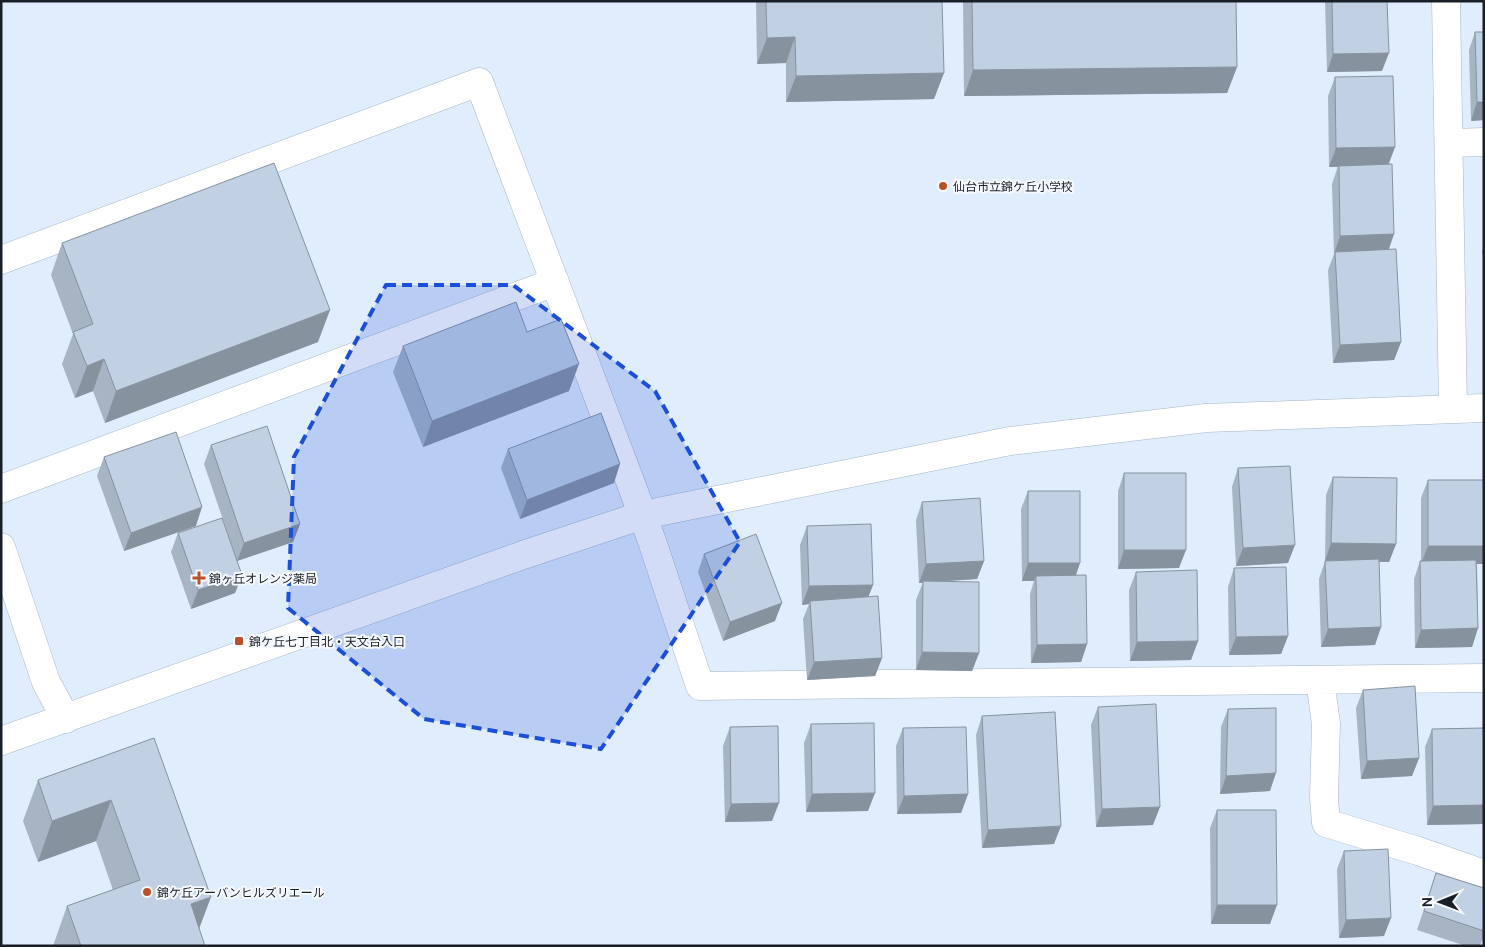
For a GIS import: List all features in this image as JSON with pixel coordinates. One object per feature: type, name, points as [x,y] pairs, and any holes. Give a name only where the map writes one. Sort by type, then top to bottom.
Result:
[{"type":"street","points":[[1446,1],[1453,408]]},
{"type":"street","points":[[1,260],[479,82],[643,515],[700,686],[1484,678]]},
{"type":"street","points":[[1449,143],[1484,142]]},
{"type":"street","points":[[1,489],[554,282]]},
{"type":"street","points":[[1,741],[523,555],[643,515],[1010,441],[1206,418],[1484,408]]},
{"type":"street","points":[[1,547],[46,682],[66,719]]},
{"type":"street","points":[[1320,680],[1326,724],[1324,798],[1326,823],[1418,851],[1484,874]]},
{"type":"highlighted area","points":[[386,285],[513,285],[655,391],[740,542],[601,749],[424,719],[288,608],[294,457]]},
{"type":"building","points":[[766,1],[942,1],[944,73],[796,76],[795,37],[767,38]]},
{"type":"building","points":[[972,1],[1236,1],[1237,67],[973,70]]},
{"type":"building","points":[[1332,1],[1387,1],[1389,53],[1333,54]]},
{"type":"building","points":[[1475,32],[1484,32],[1484,102],[1477,102]]},
{"type":"building","points":[[1393,76],[1395,147],[1336,148],[1335,77]]},
{"type":"building","points":[[274,163],[330,310],[116,391],[104,359],[87,366],[73,332],[93,324],[62,243]]},
{"type":"building","points":[[1392,164],[1394,234],[1340,236],[1339,166]]},
{"type":"building","points":[[1396,249],[1401,342],[1340,345],[1335,252]]},
{"type":"building","points":[[516,302],[527,332],[561,319],[579,364],[432,421],[403,346]]},
{"type":"building","points":[[601,413],[620,464],[527,500],[508,449]]},
{"type":"building","points":[[267,426],[300,524],[244,543],[211,445]]},
{"type":"building","points":[[176,432],[202,507],[131,533],[104,457]]},
{"type":"building","points":[[1290,466],[1295,545],[1243,548],[1238,468]]},
{"type":"building","points":[[1124,473],[1186,473],[1186,550],[1124,550]]},
{"type":"building","points":[[1333,477],[1397,478],[1396,544],[1331,543]]},
{"type":"building","points":[[1428,480],[1484,480],[1484,546],[1428,546]]},
{"type":"building","points":[[1028,491],[1080,491],[1080,563],[1028,563]]},
{"type":"building","points":[[980,498],[984,561],[926,564],[922,502]]},
{"type":"building","points":[[222,518],[242,575],[198,590],[178,533]]},
{"type":"building","points":[[871,524],[873,585],[809,586],[807,526]]},
{"type":"building","points":[[756,534],[782,603],[730,622],[704,554]]},
{"type":"building","points":[[1379,559],[1381,627],[1328,629],[1325,561]]},
{"type":"building","points":[[1476,560],[1478,628],[1421,630],[1420,561]]},
{"type":"building","points":[[1286,567],[1288,636],[1236,637],[1234,568]]},
{"type":"building","points":[[1197,570],[1198,641],[1137,642],[1136,572]]},
{"type":"building","points":[[1086,575],[1087,644],[1037,645],[1036,576]]},
{"type":"building","points":[[923,581],[979,582],[979,653],[922,652]]},
{"type":"building","points":[[878,596],[882,658],[814,662],[810,601]]},
{"type":"building","points":[[1415,686],[1419,758],[1367,761],[1363,690]]},
{"type":"building","points":[[1156,704],[1160,807],[1102,809],[1098,707]]},
{"type":"building","points":[[1276,708],[1276,773],[1226,776],[1228,709]]},
{"type":"building","points":[[1055,712],[1061,826],[988,830],[982,716]]},
{"type":"building","points":[[874,723],[875,793],[812,794],[811,724]]},
{"type":"building","points":[[778,726],[779,803],[731,804],[730,727]]},
{"type":"building","points":[[966,727],[968,794],[904,796],[903,728]]},
{"type":"building","points":[[1484,728],[1484,805],[1433,806],[1432,729]]},
{"type":"building","points":[[154,738],[211,897],[191,904],[205,946],[81,946],[67,906],[140,880],[111,800],[52,821],[38,780]]},
{"type":"building","points":[[1217,810],[1276,810],[1277,905],[1217,905]]},
{"type":"building","points":[[1388,849],[1391,918],[1346,920],[1344,851]]},
{"type":"building","points":[[1436,873],[1484,888],[1484,931],[1424,911]]},
{"type":"place","name":"仙台市立錦ケ丘小学校","points":[[943,186]]},
{"type":"place","name":"錦ヶ丘オレンジ薬局","points":[[199,578]]},
{"type":"place","name":"錦ケ丘七丁目北・天文台入口","points":[[239,641]]},
{"type":"place","name":"錦ケ丘アーバンヒルズリエール","points":[[147,892]]}]
